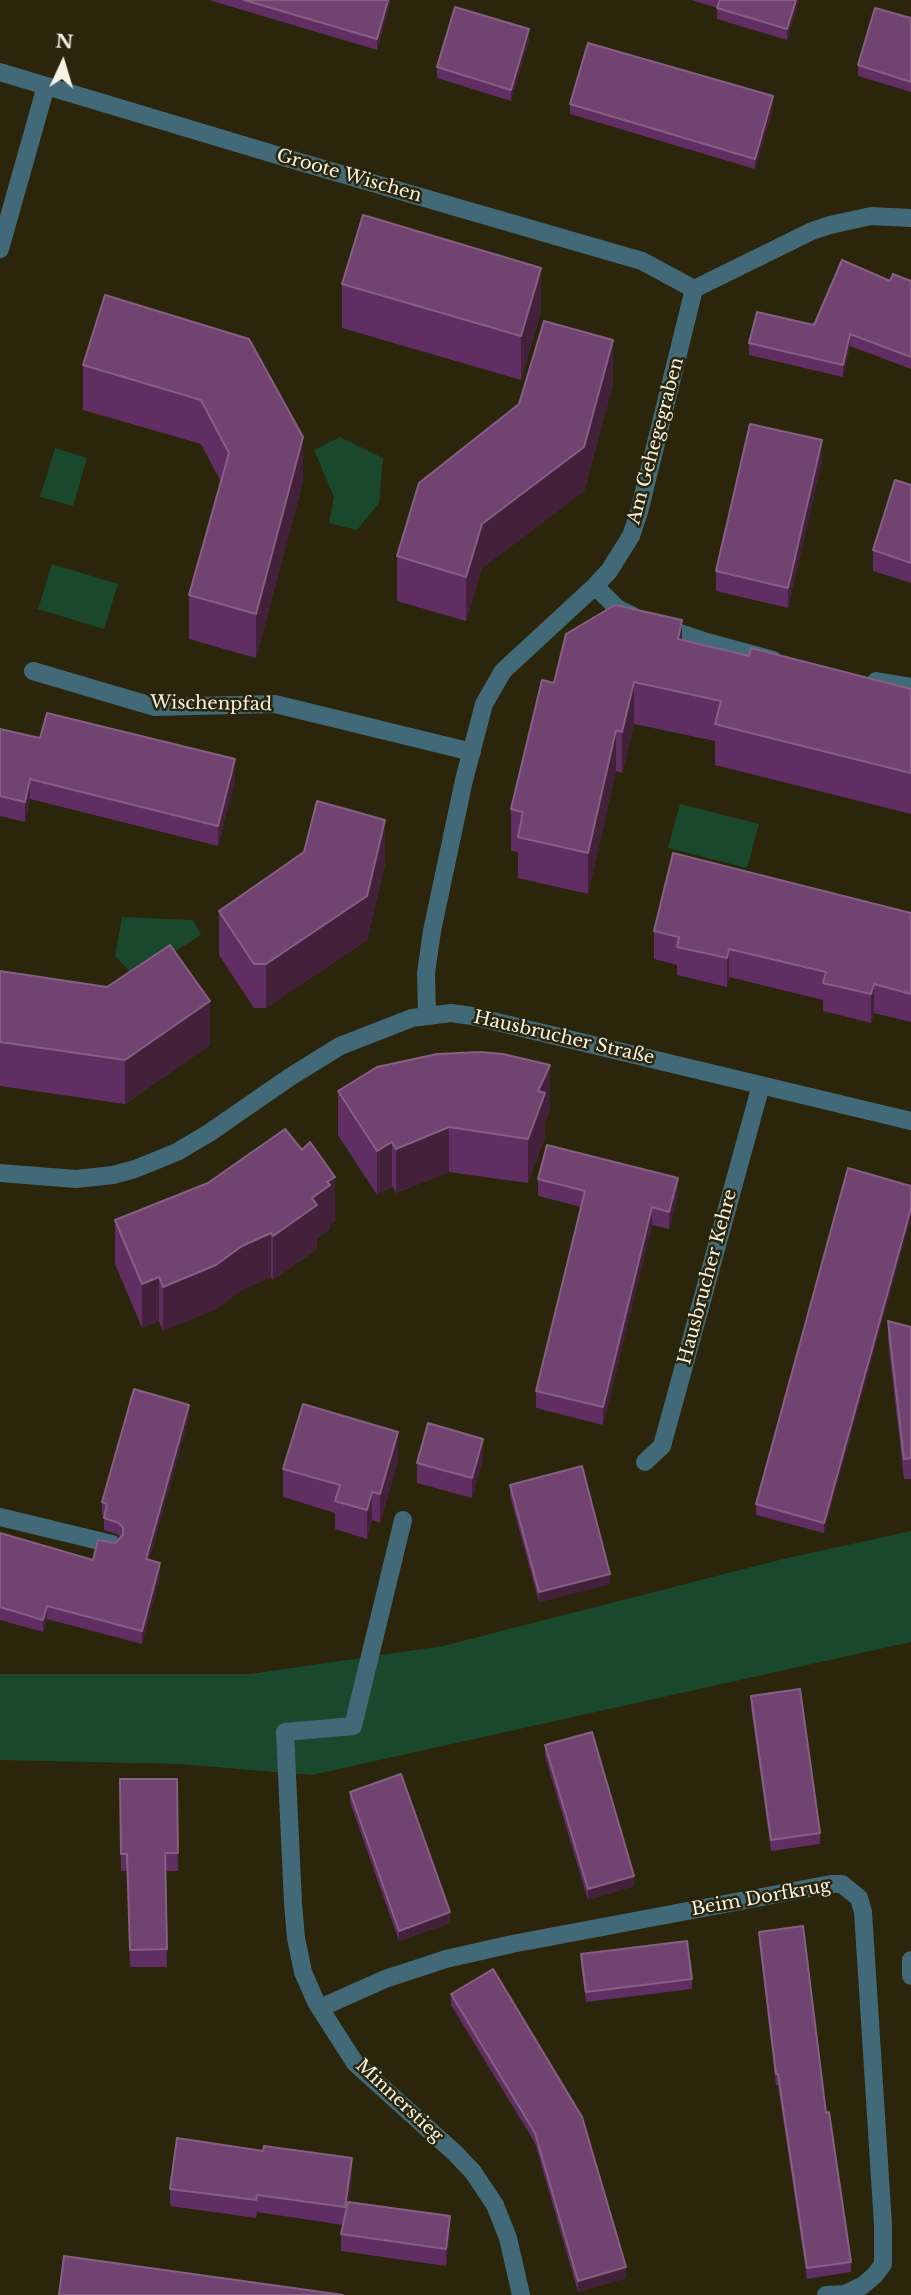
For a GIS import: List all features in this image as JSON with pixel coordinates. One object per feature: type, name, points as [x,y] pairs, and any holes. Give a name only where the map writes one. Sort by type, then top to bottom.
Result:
[{"type":"street","name":"Groote Wischen","points":[[0,72],[642,261],[694,289]]},
{"type":"street","points":[[0,249],[46,86]]},
{"type":"street","points":[[694,289],[811,231],[871,216],[911,218]]},
{"type":"street","name":"Am Gehegegraben","points":[[427,1015],[426,973],[432,931],[484,704],[503,671],[595,586],[620,556],[631,536],[694,289]]},
{"type":"street","points":[[595,586],[617,608],[643,620],[707,642],[785,663]]},
{"type":"street","name":"Wischenpfad","points":[[33,671],[155,708],[283,705],[472,752]]},
{"type":"street","points":[[861,679],[911,687]]},
{"type":"street","name":"Hausbrucher Straße","points":[[0,1173],[76,1179],[113,1175],[156,1162],[209,1133],[340,1046],[392,1024],[427,1015],[451,1013],[911,1121]]},
{"type":"street","name":"Hausbrucher Kehre","points":[[645,1462],[662,1446],[761,1085]]},
{"type":"street","points":[[0,1517],[111,1544]]},
{"type":"street","name":"Minnerstieg","points":[[403,1520],[353,1726],[285,1732],[296,1938],[303,1972],[320,2008],[355,2063],[473,2172],[495,2204],[508,2238],[521,2295]]},
{"type":"street","name":"Beim Dorfkrug","points":[[320,2008],[385,1979],[459,1956],[538,1939],[842,1884],[859,1898],[863,1912],[883,2225],[883,2264],[862,2286],[845,2294],[826,2295]]},
{"type":"street","points":[[911,1960],[911,1976]]},
{"type":"green space","points":[[340,437],[383,458],[379,503],[357,530],[329,523],[334,497],[314,450]]},
{"type":"green space","points":[[55,448],[87,458],[73,506],[40,497]]},
{"type":"green space","points":[[52,564],[118,584],[104,629],[38,609]]},
{"type":"green space","points":[[680,804],[759,824],[747,868],[668,848]]},
{"type":"green space","points":[[122,917],[193,920],[201,935],[135,977],[115,956]]},
{"type":"green space","points":[[911,1531],[911,1642],[312,1775],[178,1764],[0,1760],[0,1674],[250,1674],[443,1646],[779,1560]]},
{"type":"building","points":[[244,0],[388,0],[377,39]]},
{"type":"building","points":[[720,0],[796,0],[787,29],[717,8]]},
{"type":"building","points":[[455,7],[529,29],[511,90],[437,67]]},
{"type":"building","points":[[875,8],[911,18],[911,82],[858,65]]},
{"type":"building","points":[[588,43],[773,96],[755,159],[570,104]]},
{"type":"building","points":[[363,215],[541,268],[521,336],[342,284]]},
{"type":"building","points":[[842,260],[890,281],[893,274],[911,281],[911,357],[850,334],[843,365],[749,343],[757,312],[814,325]]},
{"type":"building","points":[[105,295],[249,339],[303,437],[256,614],[189,595],[229,453],[201,400],[83,365]]},
{"type":"building","points":[[544,321],[613,340],[584,447],[482,524],[466,577],[397,556],[419,483],[519,404]]},
{"type":"building","points":[[750,424],[822,440],[788,588],[716,571]]},
{"type":"building","points":[[895,480],[911,485],[911,563],[873,550]]},
{"type":"building","points":[[615,605],[682,620],[678,639],[749,656],[751,648],[911,689],[911,773],[715,724],[721,701],[634,682],[622,732],[616,730],[588,853],[518,837],[523,812],[511,809],[542,680],[554,683],[566,634]]},
{"type":"building","points":[[47,713],[235,759],[218,826],[30,779],[25,802],[0,796],[0,729],[40,738]]},
{"type":"building","points":[[317,801],[385,820],[367,896],[266,964],[254,964],[219,911],[304,852]]},
{"type":"building","points":[[673,853],[911,913],[911,994],[874,984],[871,994],[823,983],[826,972],[729,949],[727,958],[677,947],[679,937],[654,931]]},
{"type":"building","points":[[170,945],[210,1001],[125,1060],[0,1042],[0,971],[107,987]]},
{"type":"building","points":[[437,1054],[503,1054],[550,1065],[538,1091],[545,1093],[528,1139],[449,1127],[396,1149],[392,1142],[377,1151],[338,1091],[377,1067]]},
{"type":"building","points":[[285,1129],[302,1150],[310,1142],[335,1177],[327,1182],[330,1185],[312,1198],[317,1205],[273,1236],[271,1233],[242,1246],[216,1265],[163,1287],[159,1277],[142,1284],[115,1220],[208,1183]]},
{"type":"building","points":[[547,1145],[678,1178],[669,1212],[652,1207],[603,1407],[536,1391],[585,1191],[538,1179]]},
{"type":"building","points":[[848,1168],[911,1186],[911,1208],[824,1523],[756,1504]]},
{"type":"building","points":[[888,1321],[911,1327],[911,1458],[904,1459]]},
{"type":"building","points":[[134,1389],[189,1405],[146,1559],[160,1563],[142,1631],[47,1606],[43,1620],[0,1607],[0,1533],[93,1560],[98,1540],[115,1543],[123,1535],[123,1528],[119,1523],[104,1518],[107,1504],[102,1502]]},
{"type":"building","points":[[303,1404],[398,1432],[380,1494],[372,1492],[367,1510],[335,1501],[340,1485],[283,1469]]},
{"type":"building","points":[[428,1423],[483,1439],[472,1478],[417,1463]]},
{"type":"building","points":[[582,1466],[610,1574],[539,1592],[510,1485]]},
{"type":"building","points":[[800,1689],[820,1833],[771,1840],[751,1696]]},
{"type":"building","points":[[592,1732],[634,1876],[588,1889],[545,1745]]},
{"type":"building","points":[[401,1774],[450,1912],[399,1931],[350,1792]]},
{"type":"building","points":[[120,1779],[177,1779],[178,1853],[165,1853],[167,1949],[130,1950],[127,1854],[121,1854]]},
{"type":"building","points":[[803,1926],[826,2113],[829,2112],[851,2262],[807,2268],[776,2074],[759,1932]]},
{"type":"building","points":[[687,1941],[692,1979],[586,1992],[581,1954]]},
{"type":"building","points":[[493,1969],[582,2117],[626,2267],[578,2281],[535,2133],[451,1994]]},
{"type":"building","points":[[177,2138],[263,2151],[264,2146],[352,2158],[345,2207],[257,2195],[256,2200],[170,2189]]},
{"type":"building","points":[[348,2202],[450,2216],[446,2249],[341,2234]]},
{"type":"building","points":[[64,2256],[343,2295],[59,2295]]}]
